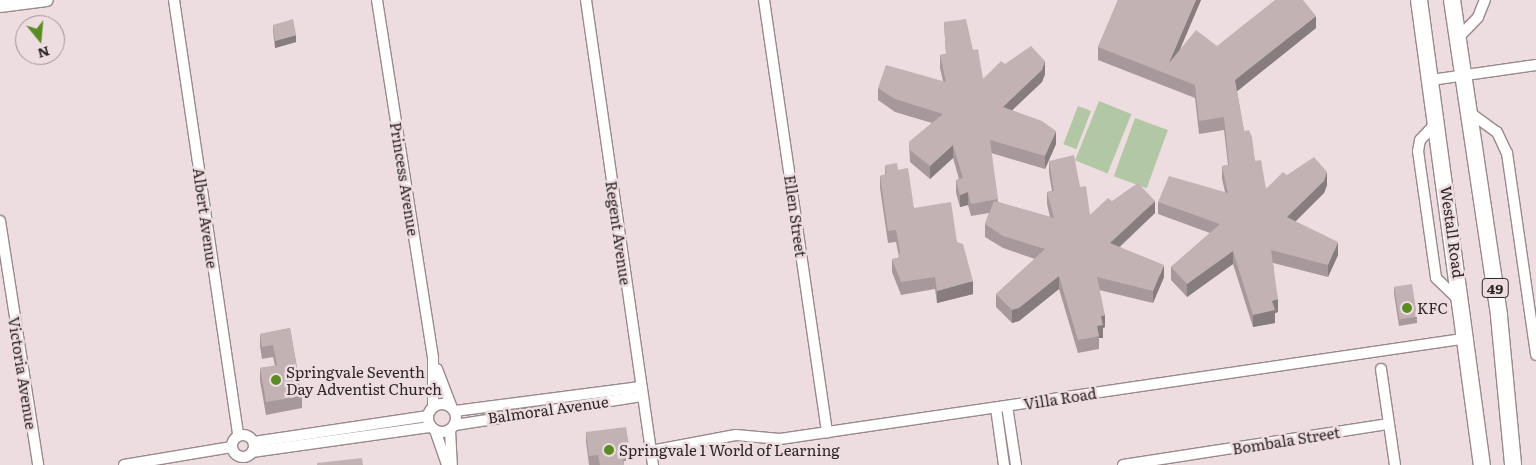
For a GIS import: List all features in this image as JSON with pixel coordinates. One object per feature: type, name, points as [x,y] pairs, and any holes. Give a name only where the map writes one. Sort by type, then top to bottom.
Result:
[{"type":"main road","name":"Westall Road","points":[[1418,0],[1432,80],[1464,305],[1482,465]]},
{"type":"main road","name":"49","points":[[1452,0],[1499,316],[1513,465]]},
{"type":"street","points":[[0,6],[47,0]]},
{"type":"street","name":"Albert Avenue","points":[[174,0],[238,435]]},
{"type":"street","name":"Princess Avenue","points":[[377,0],[433,358],[452,408],[452,428]]},
{"type":"street","name":"Regent Avenue","points":[[586,0],[653,465]]},
{"type":"street","name":"Ellen Street","points":[[764,0],[827,432]]},
{"type":"street","points":[[1457,39],[1478,17],[1485,0]]},
{"type":"street","points":[[1432,80],[1463,74],[1536,65]]},
{"type":"street","points":[[1469,112],[1496,132],[1507,152],[1536,355]]},
{"type":"street","name":"Westall Road","points":[[1438,121],[1420,140],[1418,151],[1436,278],[1464,305]]},
{"type":"street","name":"Victoria Avenue","points":[[0,221],[38,465]]},
{"type":"street","name":"Villa Road","points":[[651,452],[736,435],[780,439],[1468,338]]},
{"type":"street","name":"Princess Avenue","points":[[433,358],[430,412],[433,429]]},
{"type":"street","points":[[1380,369],[1395,465]]},
{"type":"street","name":"Balmoral Avenue","points":[[430,412],[452,408],[642,391]]},
{"type":"street","name":"Balmoral Avenue","points":[[433,429],[452,428],[642,391]]},
{"type":"street","points":[[1007,406],[1016,465]]},
{"type":"street","points":[[996,408],[1004,465]]},
{"type":"street","points":[[231,447],[241,461],[253,447],[430,412]]},
{"type":"street","name":"Bombala Street","points":[[1123,465],[1389,424]]},
{"type":"street","points":[[452,428],[452,465]]},
{"type":"street","points":[[253,447],[433,429],[447,465]]},
{"type":"street","points":[[231,447],[238,435],[247,435],[253,447]]},
{"type":"street","points":[[124,465],[231,447]]},
{"type":"green space","points":[[1099,101],[1131,114],[1107,173],[1075,160]]},
{"type":"green space","points":[[1078,106],[1091,111],[1076,149],[1063,144]]},
{"type":"green space","points":[[1135,118],[1168,130],[1147,188],[1114,176]]},
{"type":"building","points":[[1118,0],[1196,0],[1169,63],[1196,30],[1217,46],[1275,0],[1303,0],[1316,16],[1235,80],[1244,131],[1249,130],[1252,137],[1255,161],[1261,160],[1266,189],[1283,172],[1287,175],[1314,157],[1327,172],[1324,181],[1287,217],[1338,242],[1328,265],[1271,250],[1278,299],[1272,301],[1275,310],[1253,315],[1233,251],[1187,284],[1171,267],[1220,224],[1158,202],[1169,176],[1228,193],[1222,166],[1229,165],[1224,117],[1199,121],[1195,85],[1098,47]]},
{"type":"building","points":[[293,19],[296,35],[275,41],[273,25]]},
{"type":"building","points":[[966,19],[973,50],[978,49],[983,79],[1001,61],[1005,64],[1031,46],[1045,61],[1042,70],[1003,107],[1042,121],[1056,131],[1045,156],[990,140],[998,199],[971,204],[968,192],[960,195],[956,180],[963,178],[953,145],[930,166],[910,150],[909,142],[943,114],[895,99],[878,88],[886,65],[946,82],[940,55],[946,54],[944,22]]},
{"type":"building","points":[[1074,155],[1080,187],[1086,186],[1090,215],[1108,198],[1112,201],[1138,183],[1155,201],[1110,243],[1164,265],[1153,291],[1097,277],[1105,315],[1101,316],[1103,325],[1097,326],[1099,336],[1078,340],[1059,276],[1019,308],[1012,310],[996,294],[1045,249],[1003,236],[985,224],[994,201],[1054,218],[1047,192],[1054,191],[1049,161]]},
{"type":"building","points":[[897,163],[898,170],[908,168],[914,208],[951,202],[957,242],[963,244],[973,281],[937,291],[935,277],[901,282],[892,259],[898,258],[900,251],[896,230],[888,231],[880,176],[886,174],[885,165]]},
{"type":"building","points":[[1412,284],[1417,317],[1399,319],[1394,287]]},
{"type":"building","points":[[290,328],[302,396],[266,402],[260,368],[277,365],[273,345],[262,347],[260,334]]},
{"type":"building","points":[[626,427],[630,451],[622,452],[624,465],[600,465],[598,455],[589,456],[586,432]]},
{"type":"building","points":[[362,458],[363,465],[317,465],[317,463]]},
{"type":"place","name":"KFC","points":[[1407,308]]},
{"type":"place","name":"Springvale Seventh Day Adventist Church","points":[[276,380]]},
{"type":"place","name":"Springvale 1 World of Learning","points":[[609,450]]}]
